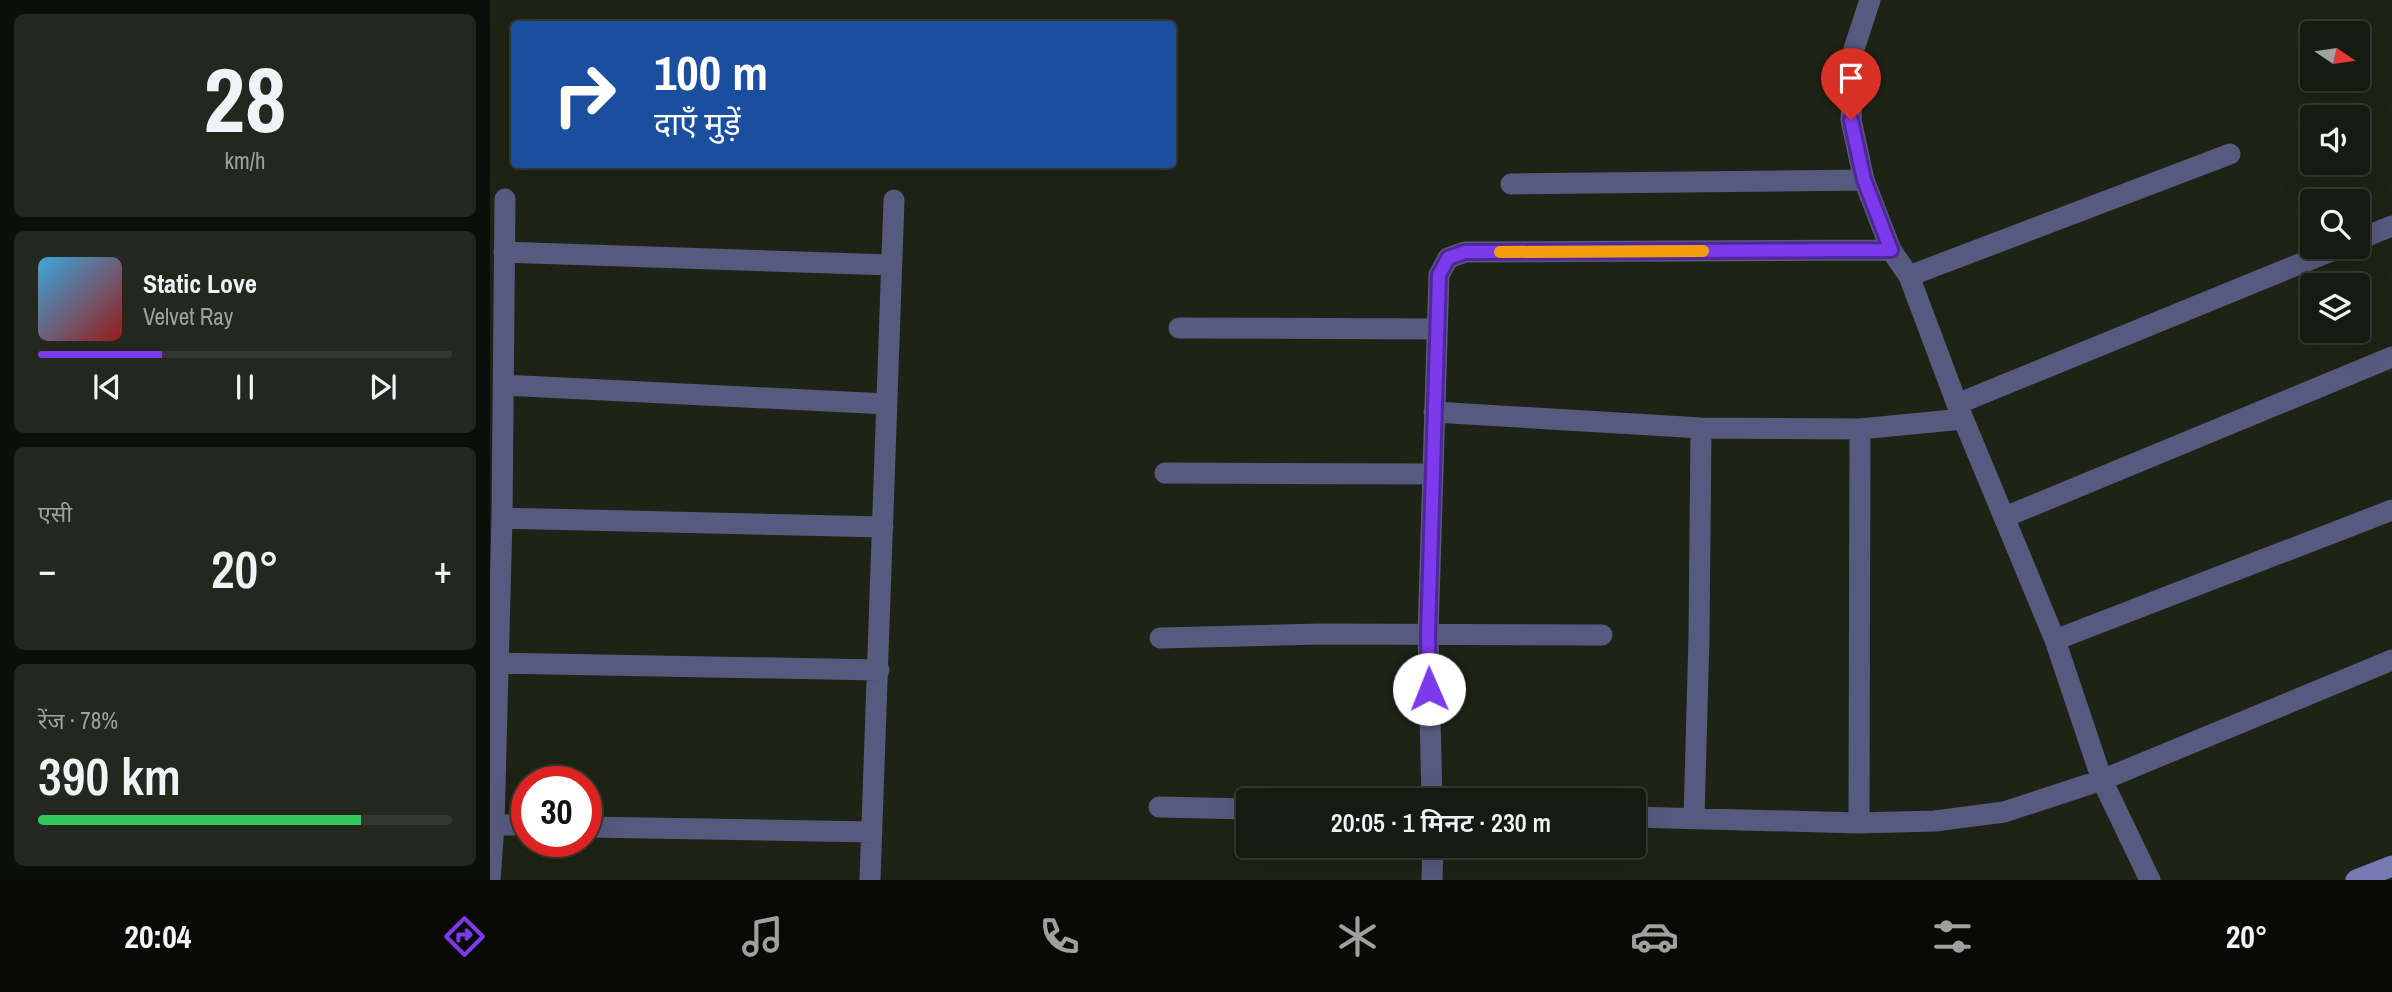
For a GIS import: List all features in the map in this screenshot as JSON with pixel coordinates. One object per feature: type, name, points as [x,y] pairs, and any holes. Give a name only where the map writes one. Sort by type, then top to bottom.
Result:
[{"type":"street","points":[[1870,0],[1854,49],[1851,120],[1864,180],[1891,250],[1909,276],[1960,412],[2055,640],[2102,780],[2150,880]]},
{"type":"street","points":[[1909,276],[2230,154]]},
{"type":"street","points":[[1511,184],[1864,180]]},
{"type":"street","points":[[490,880],[494,825],[502,518],[505,199]]},
{"type":"street","points":[[870,880],[894,200]]},
{"type":"street","points":[[2370,235],[2392,226]]},
{"type":"street","points":[[1432,788],[1428,634],[1434,411],[1439,275],[1448,258],[1465,252],[1891,250]]},
{"type":"street","points":[[504,252],[891,265]]},
{"type":"street","points":[[1434,411],[1701,428],[1860,429],[1960,412],[2313,259]]},
{"type":"street","points":[[1179,328],[1437,329]]},
{"type":"street","points":[[2005,517],[2392,357]]},
{"type":"street","points":[[502,385],[887,404]]},
{"type":"street","points":[[1694,818],[1701,428]]},
{"type":"street","points":[[1859,823],[1860,429]]},
{"type":"street","points":[[1165,473],[1433,474]]},
{"type":"street","points":[[2055,640],[2392,510]]},
{"type":"street","points":[[502,518],[883,527]]},
{"type":"street","points":[[1160,638],[1428,634],[1602,635]]},
{"type":"street","points":[[1646,817],[1859,823],[1935,821],[2004,813],[2102,780],[2392,660]]},
{"type":"street","points":[[497,663],[879,670]]},
{"type":"street","points":[[1160,807],[1236,809]]},
{"type":"street","points":[[494,825],[511,825]]},
{"type":"street","points":[[602,827],[872,832]]},
{"type":"street","points":[[1432,880],[1433,858]]},
{"type":"street","points":[[2356,880],[2392,866]]},
{"type":"slow traffic","points":[[1500,252],[1703,251]]},
{"type":"route","points":[[1429,689],[1428,634],[1439,275],[1448,258],[1465,252],[1891,250],[1864,180],[1851,120]]}]
